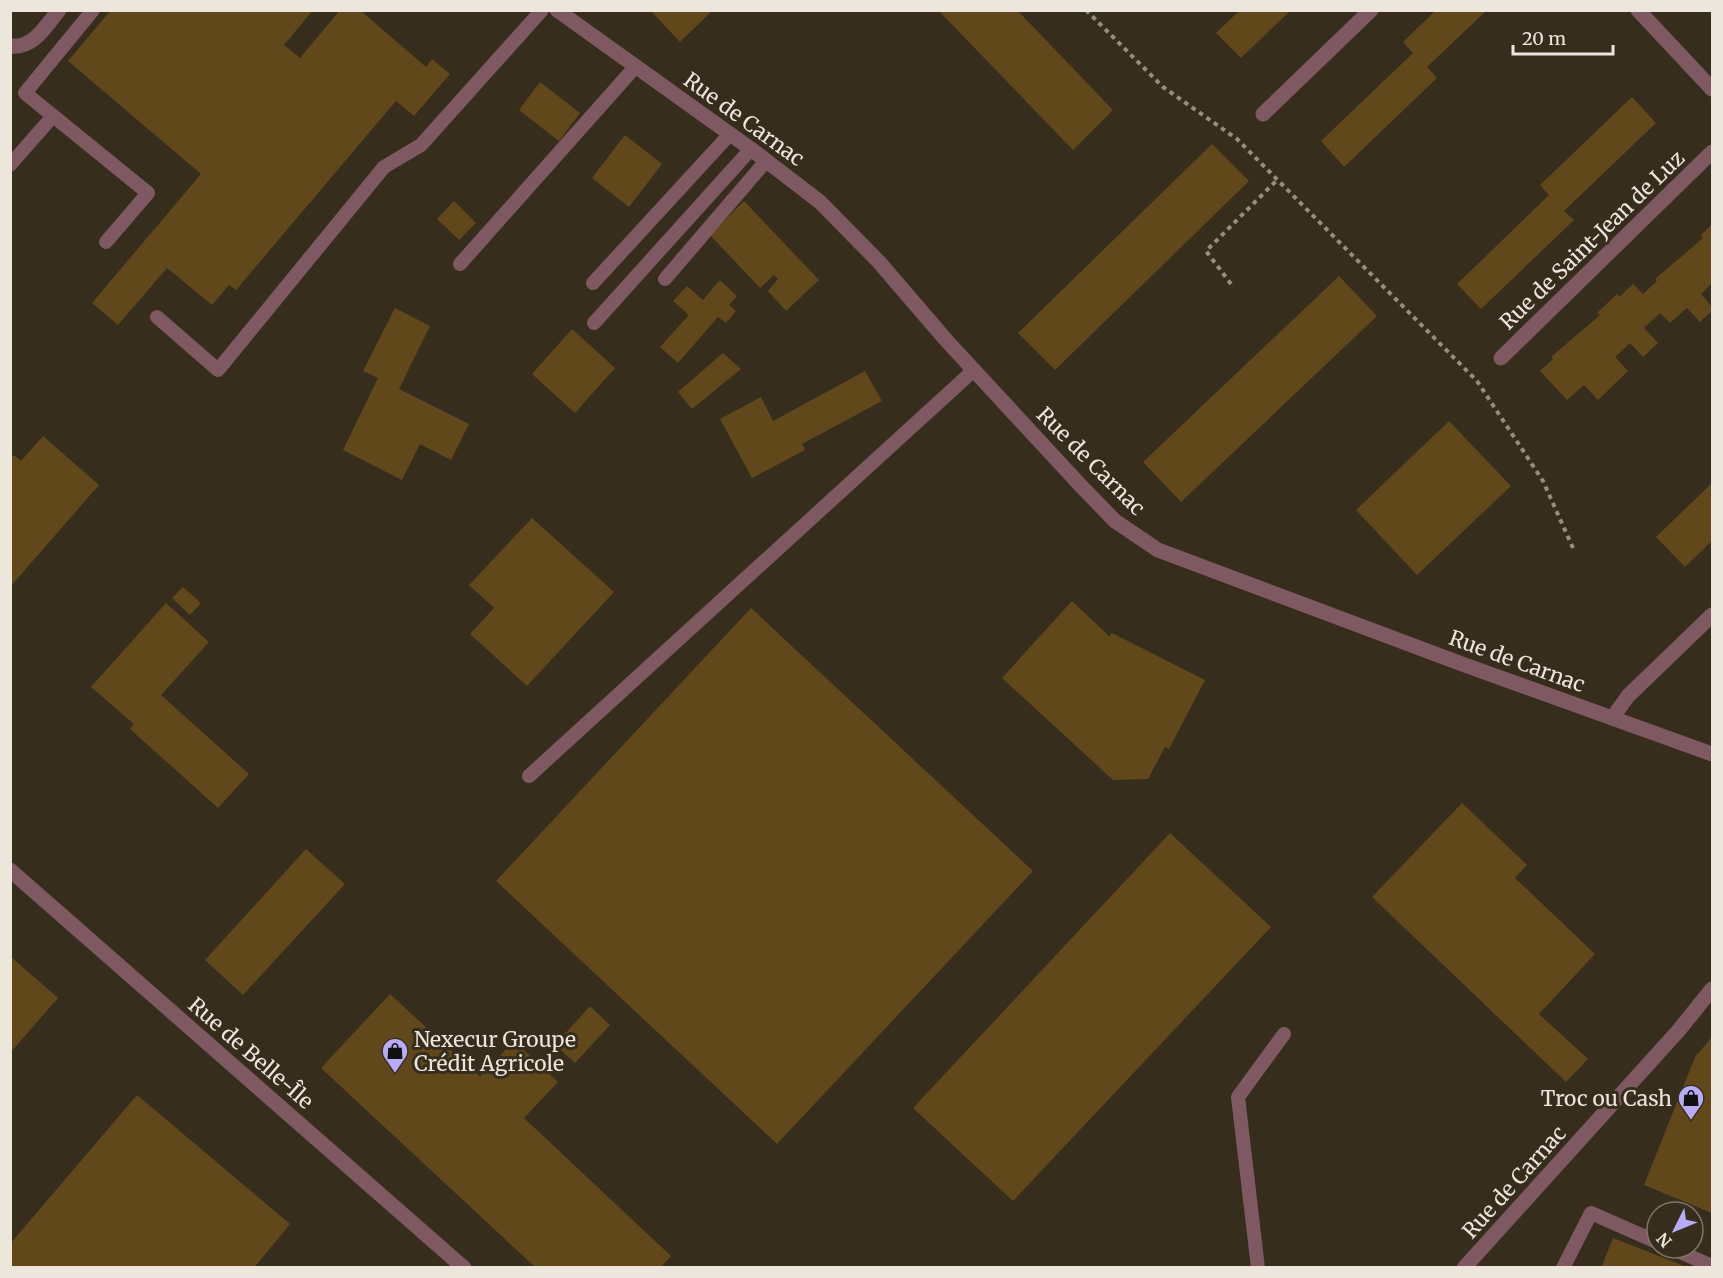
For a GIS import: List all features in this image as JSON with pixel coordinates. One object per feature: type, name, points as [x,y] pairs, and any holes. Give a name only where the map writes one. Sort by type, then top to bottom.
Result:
[{"type":"street","points":[[10,46],[20,47],[36,38],[59,10]]},
{"type":"street","name":"Rue de Carnac","points":[[557,10],[751,149],[820,202],[879,262],[974,370],[1115,521],[1158,550],[1462,664],[1713,754]]},
{"type":"street","points":[[1263,114],[1371,10]]},
{"type":"street","points":[[1638,10],[1713,89]]},
{"type":"street","name":"Rue de Saint-Jean de Luz","points":[[1501,358],[1713,152]]},
{"type":"street","points":[[1613,717],[1628,696],[1713,615]]},
{"type":"street","name":"Rue de Belle-Île","points":[[10,870],[464,1268]]},
{"type":"street","name":"Rue de Carnac","points":[[1464,1268],[1679,1030],[1713,989]]},
{"type":"lane","points":[[93,10],[25,93],[148,193],[105,242]]},
{"type":"lane","points":[[157,317],[218,370],[384,167],[421,145],[542,10]]},
{"type":"lane","points":[[460,264],[636,66]]},
{"type":"lane","points":[[10,165],[53,116]]},
{"type":"lane","points":[[593,283],[730,134]]},
{"type":"lane","points":[[594,323],[751,149]]},
{"type":"lane","points":[[665,279],[766,161]]},
{"type":"lane","points":[[529,776],[974,370]]},
{"type":"lane","points":[[1258,1268],[1238,1097],[1284,1034]]},
{"type":"lane","points":[[1563,1268],[1591,1213],[1645,1237]]},
{"type":"lane","points":[[1699,1260],[1713,1266]]},
{"type":"path","points":[[1086,10],[1162,87],[1237,139],[1477,381],[1543,481],[1573,548]]},
{"type":"path","points":[[1231,284],[1206,251],[1277,180]]},
{"type":"building","points":[[111,10],[313,10],[284,45],[300,58],[340,10],[360,10],[426,67],[432,59],[450,74],[414,116],[396,101],[236,290],[229,285],[212,305],[167,268],[118,325],[92,303],[201,174],[68,61]]},
{"type":"building","points":[[650,10],[713,10],[680,42]]},
{"type":"building","points":[[938,10],[1017,10],[1113,110],[1073,150]]},
{"type":"building","points":[[1240,10],[1291,10],[1241,58],[1216,33]]},
{"type":"building","points":[[1436,10],[1487,10],[1427,67],[1437,78],[1344,167],[1321,141],[1413,53],[1403,42]]},
{"type":"building","points":[[540,82],[580,113],[559,141],[519,110]]},
{"type":"building","points":[[1632,97],[1656,123],[1564,211],[1574,220],[1481,309],[1457,284],[1549,195],[1540,185]]},
{"type":"building","points":[[625,135],[662,164],[629,207],[592,178]]},
{"type":"building","points":[[1212,144],[1249,181],[1055,370],[1018,333]]},
{"type":"building","points":[[454,201],[476,223],[459,240],[437,219]]},
{"type":"building","points":[[744,201],[819,280],[786,311],[768,291],[778,279],[774,275],[760,288],[710,235]]},
{"type":"building","points":[[1712,224],[1712,283],[1701,294],[1712,307],[1712,311],[1700,322],[1687,308],[1670,323],[1660,313],[1644,328],[1658,343],[1643,357],[1630,343],[1615,357],[1628,371],[1598,400],[1584,385],[1567,400],[1540,371],[1553,359],[1551,357],[1600,315],[1597,313],[1617,294],[1619,297],[1633,284],[1643,294],[1657,281],[1655,279],[1703,238],[1701,235]]},
{"type":"building","points":[[1339,276],[1377,316],[1181,502],[1143,462]]},
{"type":"building","points":[[720,280],[737,296],[729,305],[736,311],[726,323],[718,317],[678,363],[660,347],[689,315],[673,301],[687,286],[703,300]]},
{"type":"building","points":[[395,308],[430,326],[399,389],[469,424],[451,460],[420,444],[402,480],[343,450],[378,378],[363,371]]},
{"type":"building","points":[[572,329],[615,368],[575,413],[532,374]]},
{"type":"building","points":[[723,353],[741,369],[692,409],[678,392]]},
{"type":"building","points":[[865,371],[882,401],[802,444],[805,450],[752,478],[720,419],[761,397],[773,421]]},
{"type":"building","points":[[1449,421],[1511,486],[1417,575],[1356,510]]},
{"type":"building","points":[[43,436],[99,485],[10,587],[10,458],[14,455],[21,461]]},
{"type":"building","points":[[1712,483],[1712,541],[1685,567],[1656,537]]},
{"type":"building","points":[[532,518],[614,592],[527,686],[470,634],[494,608],[469,585]]},
{"type":"building","points":[[183,587],[201,603],[190,615],[172,598]]},
{"type":"building","points":[[1072,601],[1109,636],[1112,633],[1205,680],[1169,749],[1165,747],[1148,779],[1113,780],[1002,678]]},
{"type":"building","points":[[166,603],[209,642],[161,695],[249,774],[218,808],[130,729],[134,724],[91,687]]},
{"type":"building","points":[[751,608],[1033,871],[777,1144],[496,881]]},
{"type":"building","points":[[1462,803],[1527,865],[1515,878],[1595,954],[1539,1014],[1588,1059],[1566,1082],[1372,897]]},
{"type":"building","points":[[1170,833],[1271,927],[1013,1201],[913,1108]]},
{"type":"building","points":[[306,849],[345,884],[243,995],[205,960]]},
{"type":"building","points":[[10,956],[58,998],[10,1053]]},
{"type":"building","points":[[390,994],[480,1077],[514,1041],[558,1082],[524,1118],[671,1256],[660,1268],[536,1268],[321,1068]]},
{"type":"building","points":[[590,1006],[610,1025],[575,1063],[555,1045]]},
{"type":"building","name":"Troc ou Cash","points":[[1712,1037],[1712,1213],[1705,1210],[1705,1200],[1680,1200],[1644,1185],[1695,1057]]},
{"type":"building","points":[[137,1095],[290,1224],[254,1268],[10,1268],[10,1244]]},
{"type":"building","points":[[1613,1238],[1645,1251],[1645,1260],[1669,1260],[1687,1267],[1687,1268],[1601,1268]]},
{"type":"place","name":"Nexecur Groupe Crédit Agricole","points":[[395,1074]]},
{"type":"place","name":"Troc ou Cash","points":[[1691,1121]]}]
